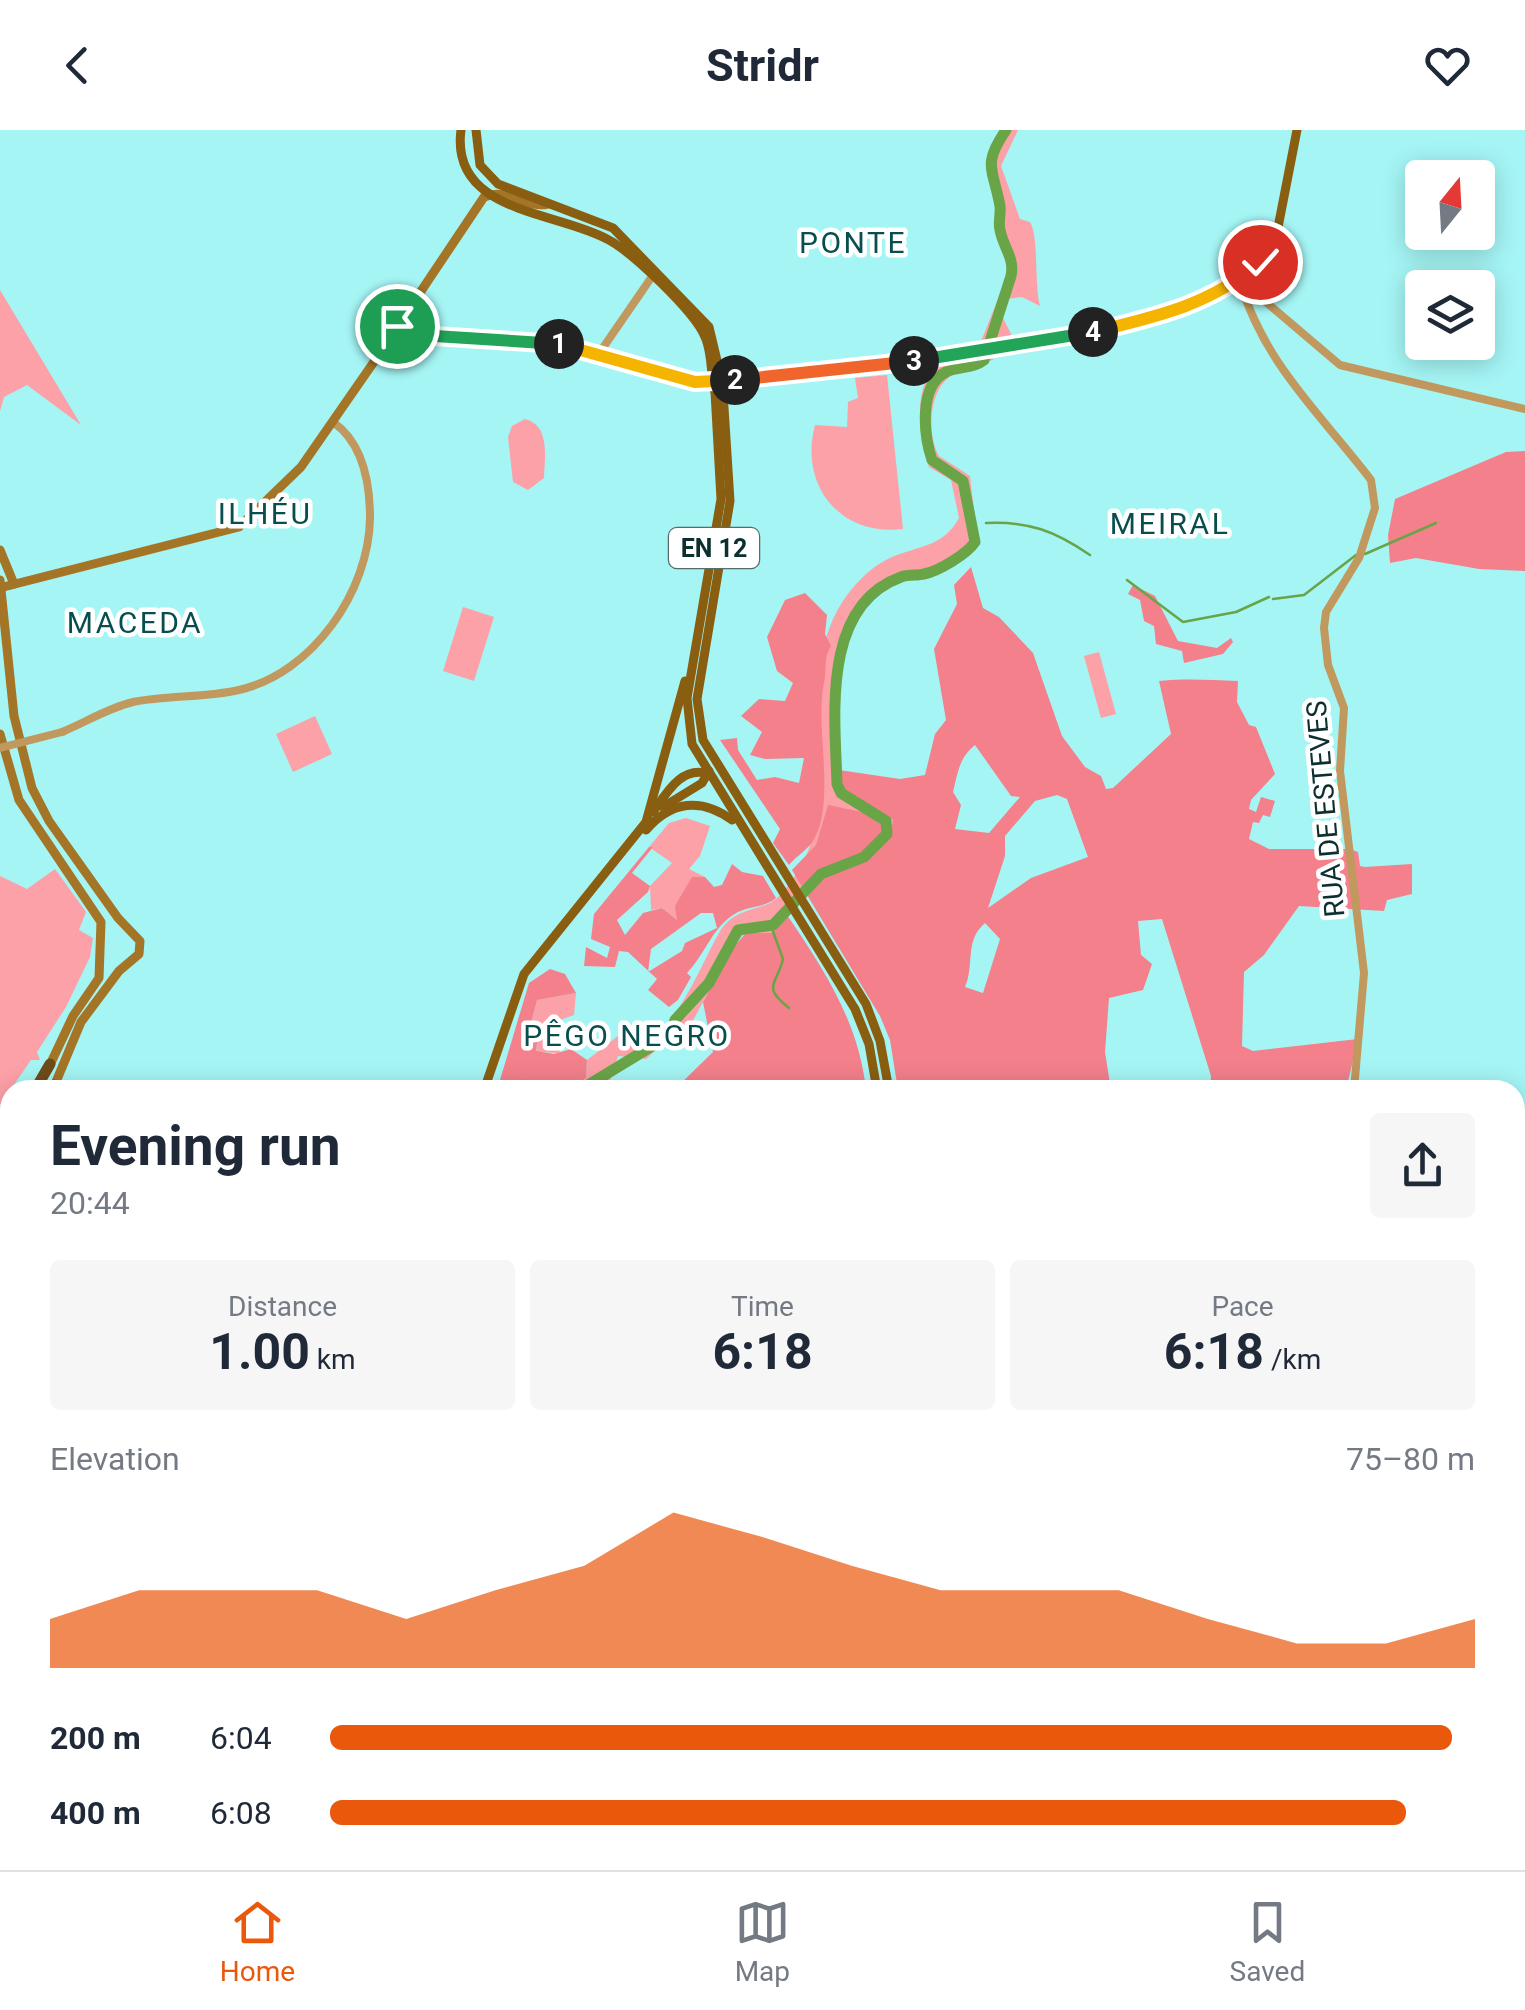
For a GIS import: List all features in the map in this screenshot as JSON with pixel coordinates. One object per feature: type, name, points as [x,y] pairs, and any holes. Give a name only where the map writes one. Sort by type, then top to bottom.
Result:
[{"type":"highway","points":[[43,1080],[50,1064]]},
{"type":"main road","points":[[461,130],[465,165],[488,194]]},
{"type":"main road","name":"EN 12","points":[[476,130],[477,157],[488,176],[507,190],[613,228],[709,327],[730,501],[698,699],[702,740],[842,964],[880,1041],[887,1080]]},
{"type":"main road","points":[[401,326],[537,339],[695,382],[1000,349],[1179,311],[1239,279],[1274,248],[1297,130]]},
{"type":"main road","points":[[6,584],[236,529],[302,467],[488,194],[498,192],[539,206],[548,204]]},
{"type":"main road","name":"EN 12","points":[[488,194],[607,238],[698,325],[716,374]]},
{"type":"main road","name":"EN 12","points":[[719,392],[722,499],[694,660],[688,720],[692,744],[737,823],[832,971],[869,1044],[875,1080]]},
{"type":"main road","points":[[0,550],[17,736],[32,788],[48,821],[140,941],[139,954],[81,1022],[57,1080]]},
{"type":"main road","name":"EN 12","points":[[646,822],[694,660]]},
{"type":"main road","points":[[17,736],[10,727],[0,736],[19,800],[100,922],[103,935],[100,978],[72,1016],[50,1064]]},
{"type":"main road","points":[[712,760],[708,774],[740,806]]},
{"type":"main road","name":"EN 12","points":[[487,1080],[524,974],[646,822],[708,774]]},
{"type":"main road","points":[[628,845],[660,815],[682,805],[713,808],[737,823]]},
{"type":"main road","points":[[103,935],[112,927],[125,926]]},
{"type":"main road","points":[[101,952],[109,962],[129,964]]},
{"type":"street","points":[[598,355],[651,278]]},
{"type":"street","points":[[1239,279],[1340,365],[1525,409]]},
{"type":"street","name":"RUA DE ESTEVES","points":[[1239,279],[1259,333],[1279,369],[1371,480],[1375,508],[1359,558],[1332,600],[1324,628],[1328,665],[1344,708],[1342,800],[1364,973],[1355,1080]]},
{"type":"street","points":[[0,748],[62,732],[114,708],[191,693],[239,690],[285,669],[326,632],[350,596],[368,534],[369,494],[358,449],[332,422]]},
{"type":"shaded area","points":[[1001,130],[1018,130],[1001,166],[1020,219],[1030,222],[1033,229],[1040,306],[1022,297],[1006,299],[1002,316],[1015,342],[969,349],[982,339],[1011,266],[999,230],[990,170],[991,155]]},
{"type":"shaded area","points":[[0,290],[81,425],[27,385],[4,397],[0,411]]},
{"type":"shaded area","points":[[992,354],[993,360],[967,368],[945,381],[935,397],[931,418],[939,456],[970,476],[978,545],[943,571],[920,579],[904,579],[880,591],[863,611],[850,637],[842,667],[837,730],[841,783],[844,792],[893,820],[889,838],[823,877],[771,933],[745,933],[730,950],[684,1038],[660,1046],[646,1059],[618,1056],[610,1080],[583,1080],[587,1060],[623,1032],[645,1027],[648,1037],[659,1031],[689,991],[724,926],[735,916],[775,900],[800,869],[815,828],[819,800],[819,681],[831,624],[849,592],[866,574],[886,560],[940,539],[959,518],[951,480],[929,467],[920,410],[933,370],[961,357]]},
{"type":"shaded area","points":[[887,375],[903,529],[860,525],[843,515],[829,502],[813,468],[815,425],[847,427],[848,402],[858,398],[855,378]]},
{"type":"shaded area","points":[[525,419],[539,428],[545,452],[544,478],[528,490],[513,482],[508,437],[512,426]]},
{"type":"shaded area","points":[[1525,451],[1525,571],[1479,569],[1416,558],[1390,563],[1388,535],[1395,499],[1506,452]]},
{"type":"shaded area","points":[[971,567],[983,608],[999,617],[1033,653],[1062,736],[1085,767],[1101,776],[1106,789],[1113,788],[1171,734],[1159,681],[1238,681],[1237,702],[1249,725],[1256,727],[1275,774],[1251,800],[1249,809],[1256,812],[1261,797],[1275,801],[1270,817],[1263,815],[1259,823],[1253,822],[1249,839],[1269,849],[1350,849],[1358,852],[1360,866],[1365,867],[1412,864],[1412,894],[1387,900],[1384,911],[1299,906],[1264,955],[1244,972],[1242,1046],[1253,1051],[1358,1039],[1348,1080],[1211,1080],[1162,919],[1138,921],[1141,955],[1152,964],[1143,990],[1109,998],[1105,1052],[1109,1080],[896,1080],[890,1040],[880,1016],[792,870],[816,845],[828,805],[862,812],[891,831],[893,820],[844,791],[839,770],[900,779],[925,775],[935,734],[946,720],[934,649],[957,604],[954,585]],"holes":[[[975,745],[1011,796],[1020,797],[989,833],[955,829],[961,805],[953,792],[956,778],[962,760]],[[1057,795],[1067,799],[1088,857],[1031,878],[988,908],[1005,856],[1005,836],[1035,801]],[[985,923],[1000,939],[983,993],[965,987],[974,937]]]},
{"type":"shaded area","points":[[1133,585],[1155,596],[1178,641],[1217,648],[1231,638],[1233,642],[1223,654],[1184,663],[1182,651],[1156,644],[1154,626],[1144,621],[1140,600],[1128,594]]},
{"type":"shaded area","points":[[805,593],[827,615],[825,634],[831,646],[822,701],[823,809],[811,844],[789,865],[773,843],[780,829],[720,740],[737,738],[738,750],[757,780],[775,777],[799,783],[804,758],[765,759],[750,755],[762,732],[741,716],[759,699],[785,701],[793,683],[777,671],[767,637],[785,600]]},
{"type":"shaded area","points":[[463,607],[494,617],[474,681],[443,671]]},
{"type":"shaded area","points":[[1099,652],[1116,714],[1101,718],[1084,656]]},
{"type":"shaded area","points":[[315,716],[332,754],[293,772],[276,734]]},
{"type":"shaded area","points":[[686,818],[710,826],[700,856],[689,869],[705,877],[692,877],[678,921],[662,908],[651,910],[650,886],[672,863],[649,847],[669,823]]},
{"type":"shaded area","points":[[649,847],[653,847],[632,873],[650,886],[648,892],[617,920],[625,935],[643,913],[662,908],[677,920],[675,906],[692,877],[705,877],[714,887],[722,885],[732,864],[742,872],[763,876],[776,898],[738,912],[722,924],[687,973],[691,977],[678,1000],[669,1007],[648,990],[657,979],[649,971],[682,951],[685,943],[717,928],[713,913],[701,913],[651,949],[648,971],[628,952],[619,951],[615,967],[584,966],[586,947],[607,958],[610,947],[591,939],[594,914]]},
{"type":"shaded area","points":[[55,869],[86,912],[79,930],[93,938],[90,957],[66,1007],[37,1052],[40,1060],[31,1060],[17,1080],[0,1080],[0,876],[27,889]]},
{"type":"shaded area","points":[[787,915],[838,998],[856,1042],[864,1080],[684,1080],[713,1052],[703,1002],[731,950],[746,933],[771,933]]},
{"type":"shaded area","points":[[550,969],[565,974],[576,993],[537,1000],[531,1024],[539,1029],[536,1051],[554,1054],[571,1049],[587,1060],[583,1080],[500,1080],[529,983]]},
{"type":"shaded area","points":[[576,993],[574,1015],[560,1020],[566,1038],[559,1053],[536,1052],[538,1037],[531,1025],[537,1000]]},
{"type":"waterway","points":[[596,1080],[672,1034],[675,1020],[709,983],[738,930],[773,925],[821,874],[864,857],[887,834],[886,821],[841,793],[837,784],[838,666],[845,637],[857,612],[875,591],[901,577],[937,569],[975,542],[963,481],[932,460],[926,412],[937,379],[946,372],[984,360],[1011,276],[991,167],[994,151],[1006,130]]},
{"type":"waterway","points":[[986,523],[1041,529],[1090,555]]},
{"type":"waterway","points":[[1365,554],[1436,523]]},
{"type":"waterway","points":[[1273,599],[1304,595],[1356,555]]},
{"type":"waterway","points":[[1127,580],[1183,622],[1236,612],[1269,597]]},
{"type":"waterway","points":[[771,926],[783,959],[773,990],[789,1008]]},
{"type":"district","name":"PONTE","points":[[853,243]]},
{"type":"district","name":"ILHÉU","points":[[265,514]]},
{"type":"district","name":"MEIRAL","points":[[1170,524]]},
{"type":"district","name":"MACEDA","points":[[135,623]]},
{"type":"district","name":"PÊGO NEGRO","points":[[627,1036]]},
{"type":"route","points":[[397,326],[402,320],[403,334],[537,339],[706,383],[888,365],[1090,333],[1179,311],[1208,298],[1260,262]]}]
